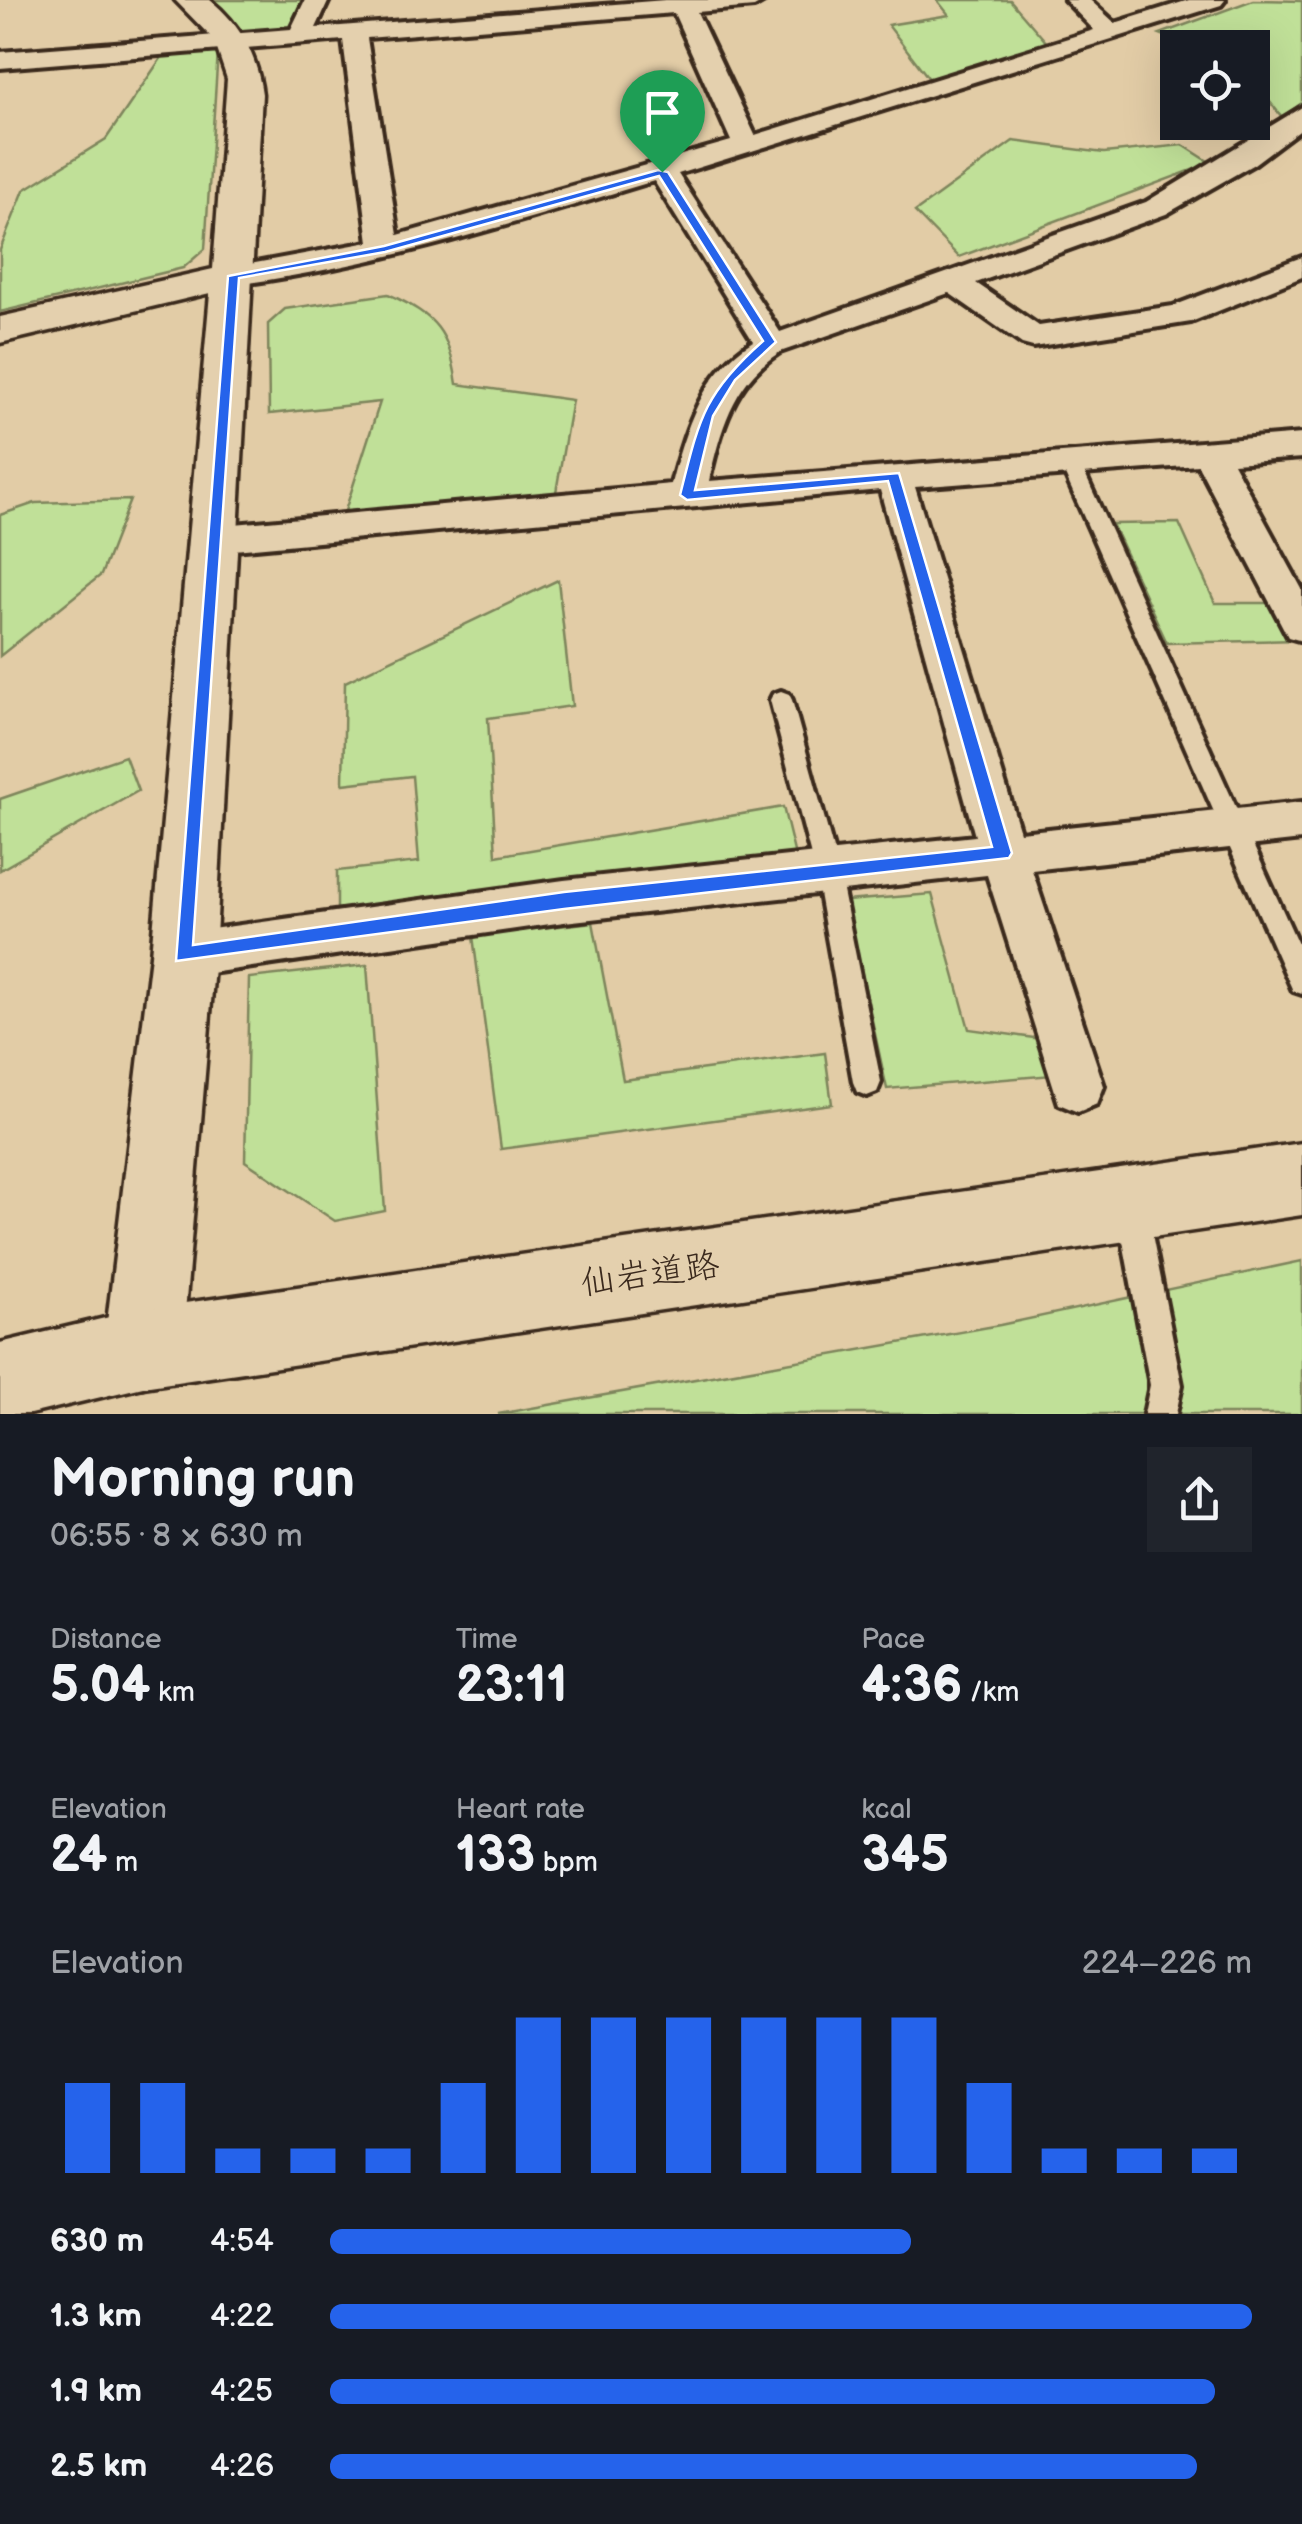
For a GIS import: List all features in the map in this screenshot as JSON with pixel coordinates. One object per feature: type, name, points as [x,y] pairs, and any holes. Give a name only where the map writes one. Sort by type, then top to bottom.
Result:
[{"type":"main road","points":[[143,1348],[183,954],[246,94],[244,68],[234,43],[203,3]]},
{"type":"main road","points":[[0,330],[234,276]]},
{"type":"main road","name":"仙岩道路","points":[[0,1382],[143,1348],[1302,1179]]},
{"type":"street","points":[[300,37],[317,0]]},
{"type":"street","points":[[0,60],[354,32],[503,10],[754,0]]},
{"type":"street","points":[[1077,0],[1109,31]]},
{"type":"street","points":[[234,276],[385,249],[662,172],[1213,0]]},
{"type":"street","points":[[682,3],[746,145]]},
{"type":"street","points":[[354,32],[385,249]]},
{"type":"street","points":[[687,495],[706,416],[730,378],[770,342],[794,338],[1156,208],[1244,158],[1302,115]]},
{"type":"street","points":[[662,172],[770,342]]},
{"type":"street","points":[[951,280],[1033,336],[1180,315],[1302,266]]},
{"type":"street","points":[[212,539],[894,476],[1302,446]]},
{"type":"street","points":[[1209,452],[1302,626]]},
{"type":"street","points":[[894,476],[1003,853],[1078,1086]]},
{"type":"street","points":[[183,954],[564,900],[1302,821]]},
{"type":"lane","points":[[1070,463],[1302,982]]},
{"type":"lane","points":[[781,700],[827,871],[867,1082]]},
{"type":"lane","points":[[1132,1206],[1166,1385],[1160,1414]]},
{"type":"green space","points":[[214,0],[317,0],[300,37],[234,43],[206,10]]},
{"type":"green space","points":[[937,0],[1010,0],[1048,44],[930,80],[888,25],[949,15]]},
{"type":"green space","points":[[1253,0],[1302,1],[1302,103],[1282,117],[1270,102],[1270,30],[1171,30]]},
{"type":"green space","points":[[218,51],[205,249],[183,268],[0,312],[0,250],[24,190],[106,139],[164,54]]},
{"type":"green space","points":[[1013,141],[1104,153],[1183,145],[1211,163],[959,257],[915,212]]},
{"type":"green space","points":[[388,294],[418,310],[438,328],[450,351],[457,384],[572,400],[555,498],[343,517],[380,402],[269,414],[268,324],[285,309]]},
{"type":"green space","points":[[130,500],[101,575],[0,656],[0,515],[35,503]]},
{"type":"green space","points":[[1179,523],[1215,603],[1280,603],[1298,640],[1167,643],[1112,524]]},
{"type":"green space","points":[[558,580],[572,706],[488,718],[496,856],[783,807],[798,868],[337,928],[337,871],[419,862],[412,776],[343,784],[345,682]]},
{"type":"green space","points":[[125,756],[138,791],[0,870],[0,799]]},
{"type":"green space","points":[[932,894],[969,1029],[1041,1039],[1054,1075],[887,1089],[846,901]]},
{"type":"green space","points":[[593,922],[623,1080],[825,1053],[832,1104],[501,1149],[473,936]]},
{"type":"green space","points":[[367,965],[385,1211],[335,1221],[245,1161],[249,978]]},
{"type":"green space","points":[[1302,1261],[1302,1414],[498,1414],[1000,1325]]},
{"type":"route","points":[[662,172],[770,342],[730,378],[706,416],[687,495],[894,476],[1003,853],[564,900],[183,954],[234,276],[385,249],[662,172]]}]
